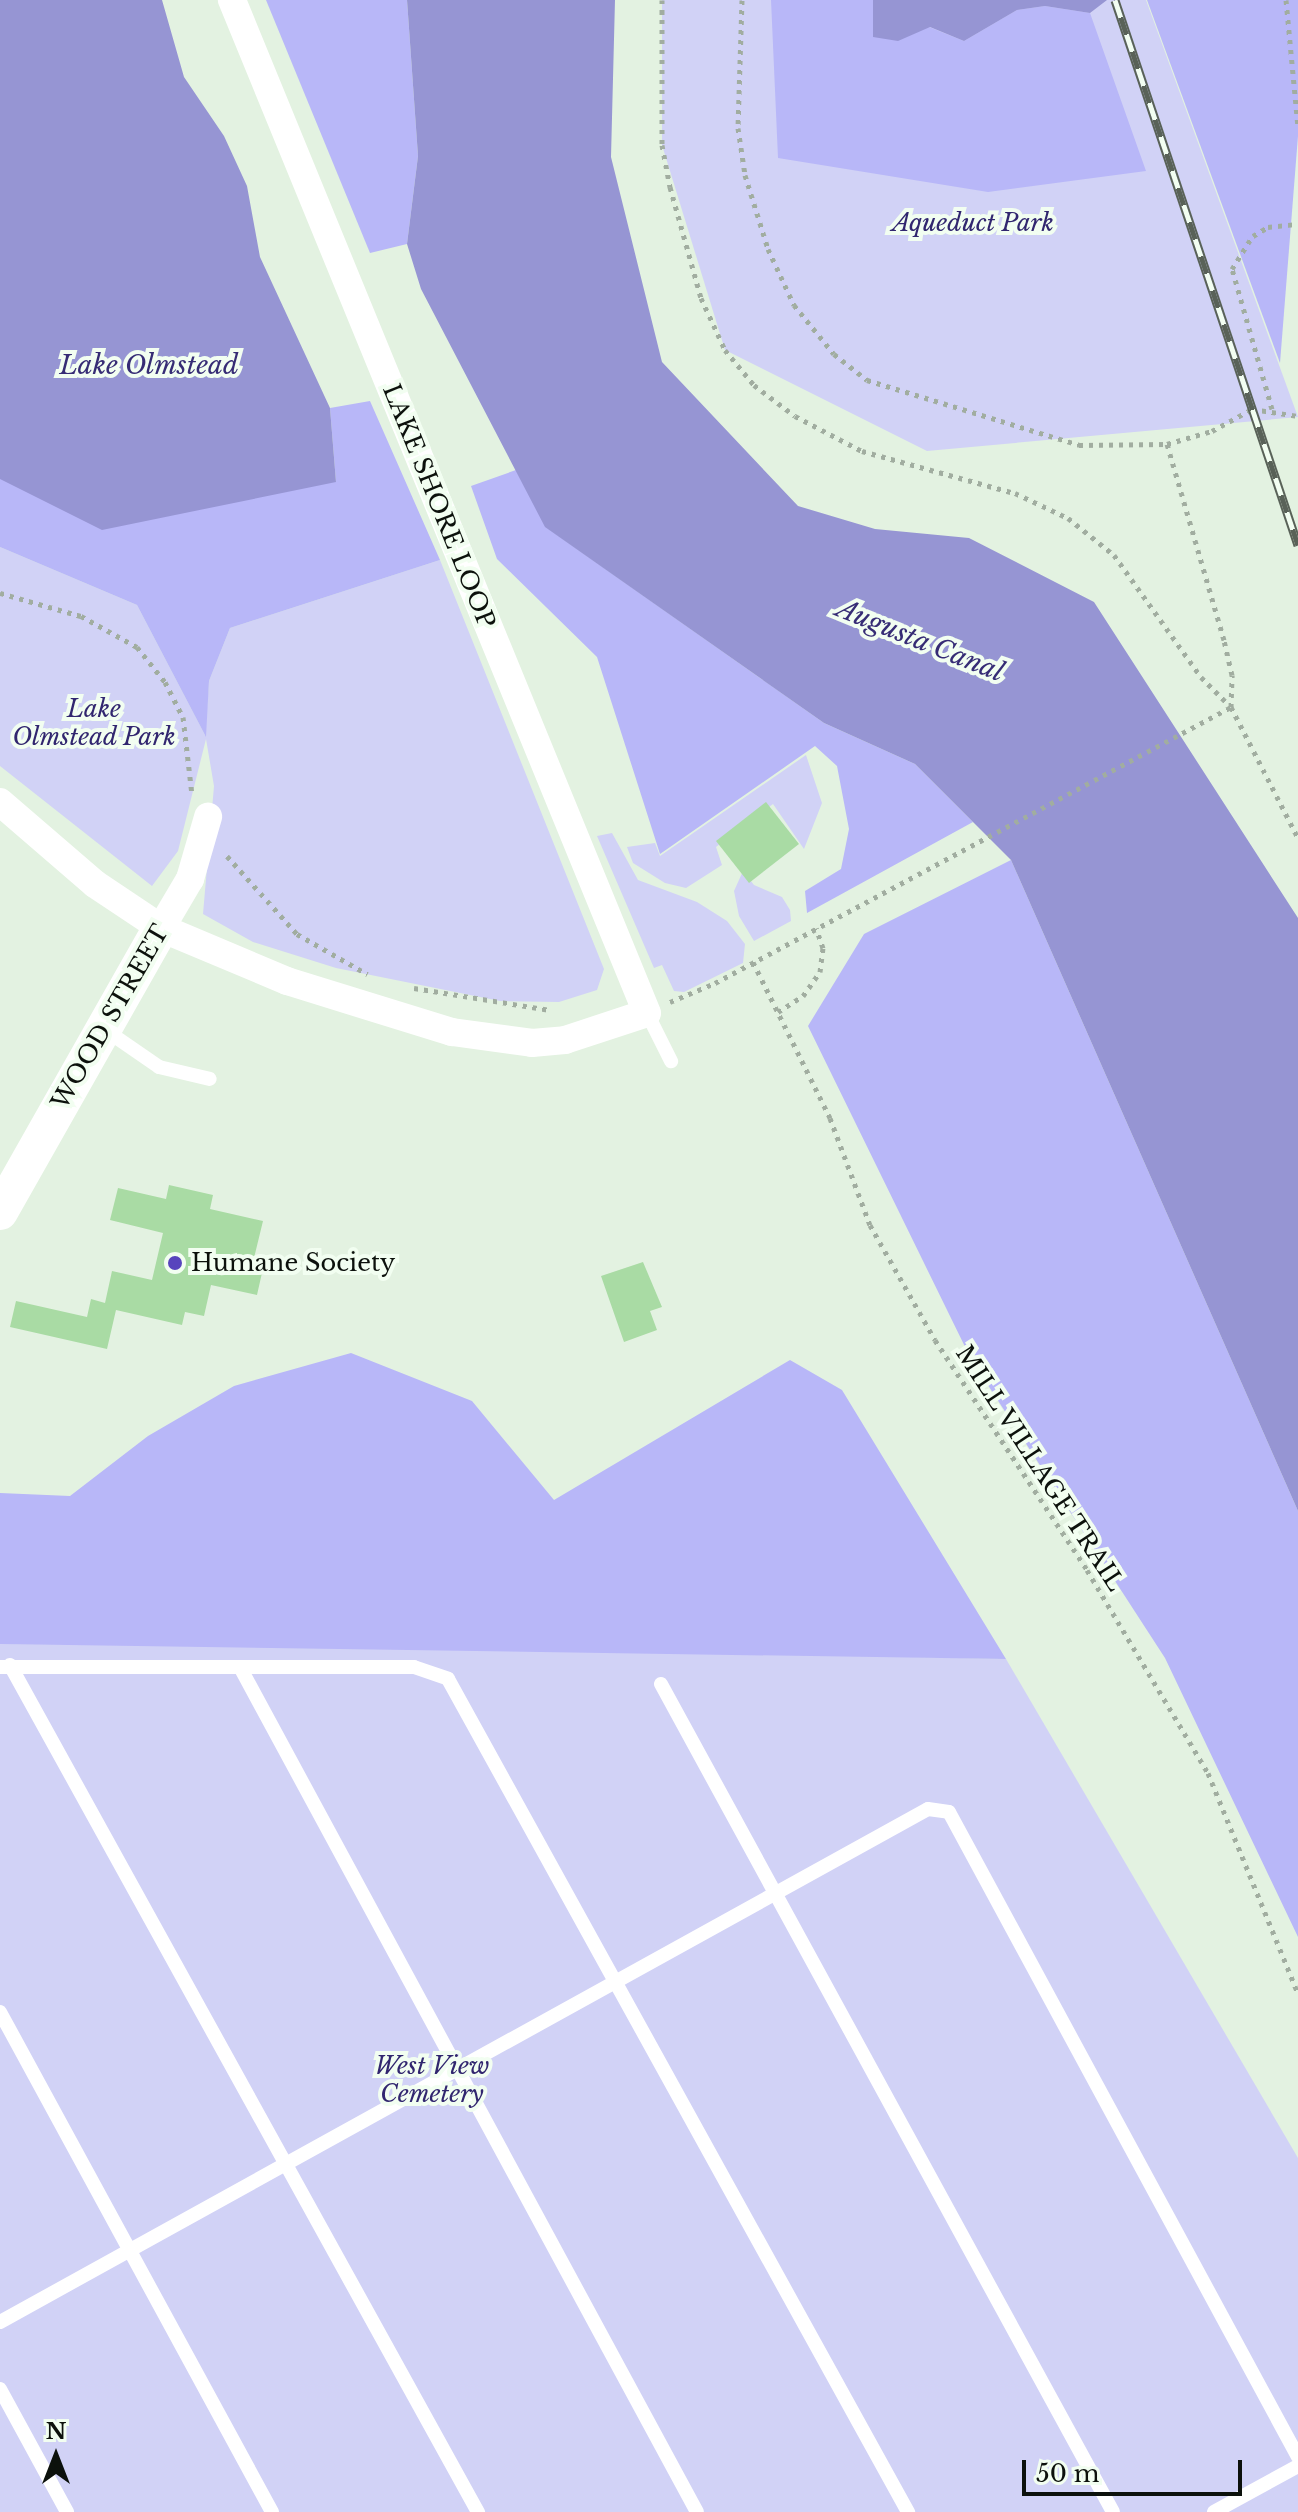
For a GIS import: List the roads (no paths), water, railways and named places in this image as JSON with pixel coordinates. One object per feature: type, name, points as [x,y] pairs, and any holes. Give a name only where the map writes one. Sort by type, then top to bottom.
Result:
[{"type":"street","name":"LAKE SHORE LOOP","points":[[232,0],[656,1003]]},
{"type":"street","points":[[0,802],[95,884],[161,928],[287,981],[452,1032],[532,1043],[565,1040],[656,1003]]},
{"type":"street","name":"WOOD STREET","points":[[0,1212],[190,879],[208,817]]},
{"type":"lane","points":[[656,1003],[671,1061]]},
{"type":"lane","points":[[104,1028],[159,1067],[210,1079]]},
{"type":"lane","points":[[5,1666],[241,1669],[414,1667],[448,1679],[908,2512]]},
{"type":"lane","points":[[5,1666],[478,2512]]},
{"type":"lane","points":[[241,1669],[460,2066],[697,2512]]},
{"type":"lane","points":[[661,1684],[1113,2512]]},
{"type":"lane","points":[[0,2322],[928,1809],[949,1812],[1298,2457]]},
{"type":"lane","points":[[0,2012],[272,2512]]},
{"type":"lane","points":[[0,2389],[67,2512]]},
{"type":"lane","points":[[1214,2512],[1298,2466]]},
{"type":"water","name":"Lake Olmstead","points":[[0,0],[162,0],[184,77],[224,136],[247,186],[260,257],[330,408],[336,482],[102,530],[0,479]]},
{"type":"water","name":"Augusta Canal","points":[[407,0],[615,0],[611,157],[662,362],[798,506],[875,529],[969,538],[1094,602],[1298,918],[1298,1511],[1011,860],[915,764],[824,723],[545,527],[421,289],[407,244],[418,156]]},
{"type":"water","points":[[873,0],[1107,0],[1090,13],[1045,6],[1017,10],[964,41],[930,27],[898,41],[873,37]]},
{"type":"railway","points":[[1115,0],[1298,545]]},
{"type":"place","name":"Humane Society","points":[[175,1263]]},
{"type":"park label","name":"Aqueduct Park","points":[[973,223]]},
{"type":"park label","name":"Lake Olmstead Park","points":[[94,723]]},
{"type":"park label","name":"West View Cemetery","points":[[432,2080]]}]
